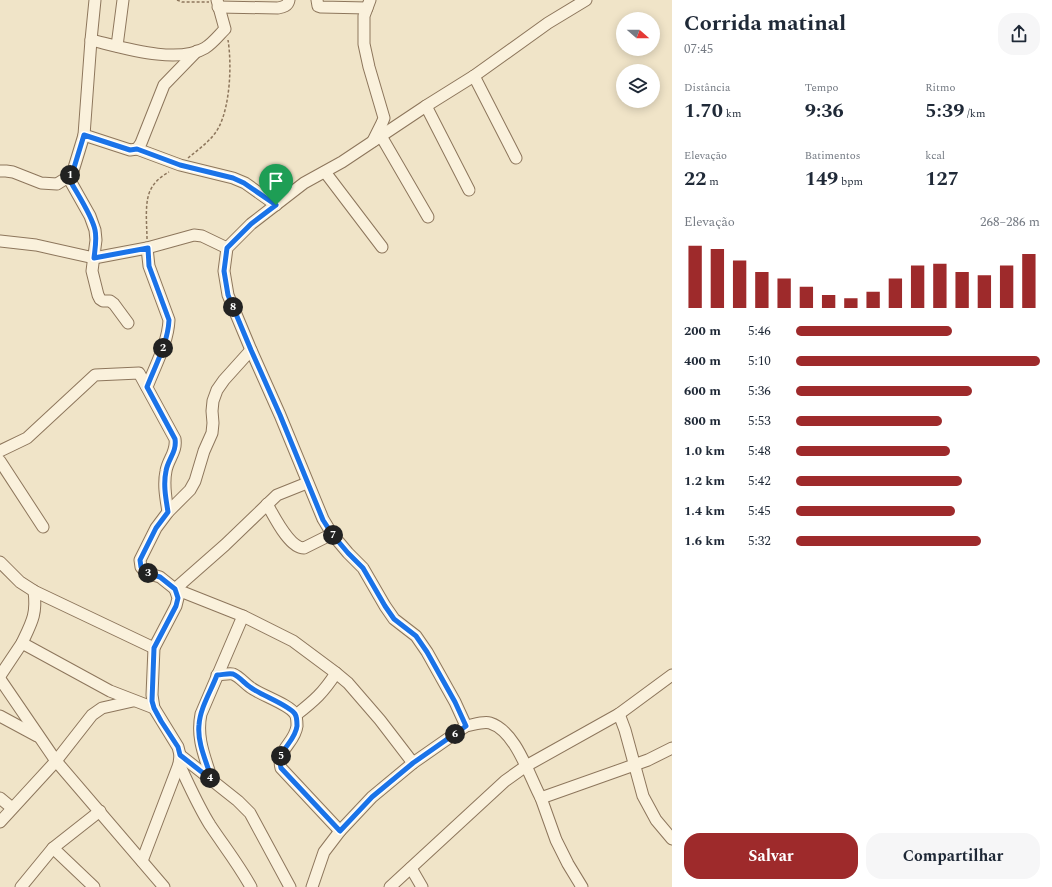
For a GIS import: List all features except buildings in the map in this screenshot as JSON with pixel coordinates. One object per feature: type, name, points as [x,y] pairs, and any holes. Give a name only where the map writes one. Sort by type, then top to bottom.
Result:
[{"type":"street","points":[[0,171],[6,170],[13,172],[41,183],[57,184],[68,177],[73,171],[84,135],[95,0]]},
{"type":"street","points":[[117,46],[123,0]]},
{"type":"street","points":[[91,40],[168,56],[197,51],[206,47],[225,29],[217,3],[278,8],[289,4],[290,0]]},
{"type":"street","points":[[317,0],[318,6],[321,7],[369,4],[364,16],[364,44],[369,68],[384,118],[377,139]]},
{"type":"street","points":[[466,726],[427,652],[416,636],[394,619],[363,568],[332,534],[323,520],[280,415],[228,295],[224,271],[227,248],[251,224],[304,183],[325,172],[377,139],[474,76],[548,23],[586,0]]},
{"type":"street","points":[[137,149],[141,144],[164,85],[197,51]]},
{"type":"street","points":[[474,76],[516,158]]},
{"type":"street","points":[[426,106],[469,190]]},
{"type":"street","points":[[84,135],[130,150],[137,149],[180,165],[233,178],[244,183],[276,205]]},
{"type":"street","points":[[377,139],[428,217]]},
{"type":"street","points":[[325,172],[382,247]]},
{"type":"street","points":[[68,177],[90,216],[95,230],[96,240],[92,277],[100,299],[103,301],[110,301],[114,304],[128,323]]},
{"type":"street","points":[[0,241],[36,245],[94,258],[148,248],[194,236],[202,236],[227,248]]},
{"type":"street","points":[[147,387],[169,330],[169,320],[149,266],[148,248]]},
{"type":"street","points":[[251,350],[217,390],[213,401],[212,432],[204,451],[195,481],[190,490],[168,512],[156,528],[140,560],[141,567],[146,573],[160,577],[175,589],[243,616],[293,641],[348,683],[380,720],[413,763]]},
{"type":"street","points":[[0,451],[28,438],[95,375],[137,372],[147,387],[175,439],[176,445],[174,453],[168,464],[164,481],[168,512]]},
{"type":"street","points":[[0,461],[44,527]]},
{"type":"street","points":[[175,589],[225,545],[277,495],[307,483]]},
{"type":"street","points":[[267,504],[286,535],[296,546],[300,548],[304,548],[332,534]]},
{"type":"street","points":[[0,562],[20,582],[34,591],[154,648]]},
{"type":"street","points":[[175,589],[178,598],[176,606],[154,648],[152,695],[154,708],[178,747],[180,760],[198,804],[206,818],[242,869],[251,887]]},
{"type":"street","points":[[0,676],[22,643],[33,618],[36,605],[34,591]]},
{"type":"street","points":[[212,780],[199,738],[198,726],[201,714],[243,616]]},
{"type":"street","points":[[22,643],[110,691],[154,708]]},
{"type":"street","points":[[296,715],[321,694],[336,673]]},
{"type":"street","points":[[217,675],[231,674],[239,677],[250,688],[290,710],[296,715],[297,726],[295,733],[282,753],[279,761],[281,768],[340,831]]},
{"type":"street","points":[[390,887],[505,781],[526,766],[618,714],[672,675]]},
{"type":"street","points":[[0,679],[56,761],[164,887]]},
{"type":"street","points":[[0,822],[56,761],[92,715],[102,708],[133,701]]},
{"type":"street","points":[[618,714],[625,730],[643,796],[656,820],[672,840]]},
{"type":"street","points":[[0,716],[40,737]]},
{"type":"street","points":[[312,887],[324,852],[340,831],[372,797],[413,763],[466,726],[489,723],[501,728],[509,737],[526,766],[541,798],[559,846],[582,887]]},
{"type":"street","points":[[541,798],[648,760],[672,748]]},
{"type":"street","points":[[180,760],[212,780],[238,800],[250,813],[290,887]]},
{"type":"street","points":[[142,861],[180,760]]},
{"type":"street","points":[[0,798],[12,808]]},
{"type":"street","points":[[21,887],[53,848],[100,811]]},
{"type":"street","points":[[53,848],[94,887]]},
{"type":"street","points":[[411,868],[422,887]]},
{"type":"path","points":[[177,0],[182,2],[217,3]]},
{"type":"path","points":[[148,248],[147,206],[150,189],[158,180],[180,165],[205,144],[218,128],[227,108],[230,55],[225,29]]},
{"type":"route","points":[[84,135],[130,150],[137,149],[180,165],[233,178],[244,183],[276,205],[251,224],[227,248],[224,271],[228,295],[280,415],[323,520],[332,534],[363,568],[394,619],[416,636],[427,652],[455,702],[466,726],[413,763],[372,797],[340,831],[281,768],[279,761],[282,753],[295,733],[297,726],[296,715],[290,710],[250,688],[239,677],[231,674],[217,675],[201,714],[198,726],[199,738],[212,780],[180,755],[178,747],[154,708],[152,695],[154,648],[176,606],[178,598],[175,589],[169,583],[160,577],[146,573],[141,567],[140,560],[156,528],[168,512],[164,481],[168,464],[174,453],[176,445],[175,439],[147,387],[169,330],[169,320],[149,266],[148,248],[94,258],[96,240],[95,230],[90,216],[68,177],[73,171],[84,135]]}]
